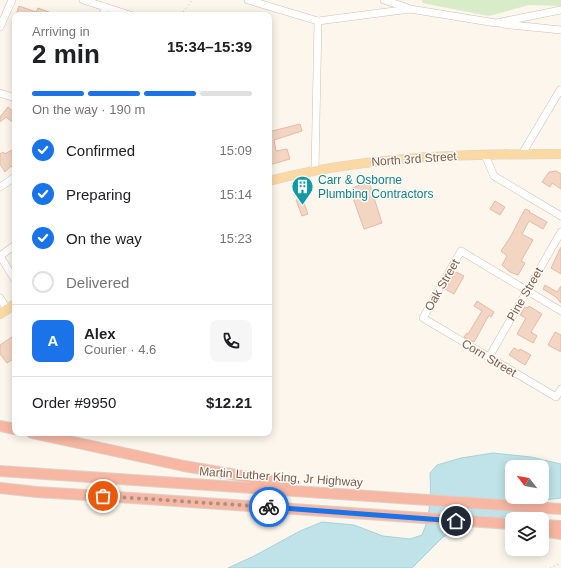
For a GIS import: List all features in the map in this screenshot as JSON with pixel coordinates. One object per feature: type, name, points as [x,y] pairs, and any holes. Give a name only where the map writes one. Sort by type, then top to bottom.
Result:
[{"type":"highway","points":[[0,426],[12,428]]},
{"type":"highway","points":[[46,436],[184,466],[339,493]]},
{"type":"highway","name":"Martin Luther King, Jr Highway","points":[[0,471],[561,509]]},
{"type":"highway","points":[[0,488],[37,492],[505,524]]},
{"type":"highway","points":[[0,492],[37,492]]},
{"type":"highway","points":[[470,522],[505,526]]},
{"type":"highway","points":[[549,525],[561,526]]},
{"type":"highway","points":[[549,532],[561,534]]},
{"type":"main road","name":"North 3rd Street","points":[[272,179],[342,165],[398,158],[561,154]]},
{"type":"street","points":[[0,27],[12,0]]},
{"type":"street","points":[[83,0],[121,12]]},
{"type":"street","points":[[248,0],[318,21],[410,9]]},
{"type":"street","points":[[384,0],[410,9],[496,24],[561,30]]},
{"type":"street","points":[[104,12],[105,7]]},
{"type":"street","points":[[496,24],[561,10]]},
{"type":"street","points":[[315,170],[318,21]]},
{"type":"street","points":[[522,154],[560,90]]},
{"type":"street","points":[[0,93],[12,97]]},
{"type":"street","points":[[485,155],[494,176],[561,216]]},
{"type":"street","points":[[0,186],[12,179]]},
{"type":"street","name":"Pine Street","points":[[488,357],[561,232]]},
{"type":"street","points":[[12,247],[0,256],[12,275]]},
{"type":"street","name":"Oak Street","points":[[423,318],[461,251],[527,290]]},
{"type":"street","points":[[527,290],[561,311]]},
{"type":"street","points":[[0,298],[7,309]]},
{"type":"street","name":"Corn Street","points":[[423,318],[556,397],[561,389]]},
{"type":"path","points":[[183,12],[192,0]]},
{"type":"path","points":[[550,568],[561,563]]},
{"type":"green space","points":[[422,0],[561,0],[561,6],[529,5],[489,16],[422,3]]},
{"type":"water","points":[[493,453],[531,457],[544,460],[505,460],[505,504],[536,504],[518,512],[505,512],[505,517],[489,519],[464,527],[443,537],[412,568],[228,568],[254,556],[300,531],[322,522],[354,525],[383,536],[410,539],[422,535],[429,512],[430,473],[437,465],[461,458]]},
{"type":"water","points":[[549,461],[561,464],[561,498],[549,499]]},
{"type":"building","points":[[19,6],[36,12],[17,12]]},
{"type":"building","points":[[38,8],[49,12],[36,12]]},
{"type":"building","points":[[8,107],[12,110],[12,122],[6,117],[0,122],[0,117]]},
{"type":"building","points":[[300,124],[302,131],[274,140],[276,151],[287,149],[290,159],[272,164],[272,131]]},
{"type":"building","points":[[12,150],[12,167],[11,166],[5,172],[0,164],[0,154],[3,152],[5,154]]},
{"type":"building","points":[[556,171],[561,174],[561,189],[552,183],[550,187],[542,182],[549,172]]},
{"type":"building","points":[[369,182],[382,223],[364,229],[352,195],[355,193],[352,188]]},
{"type":"building","name":"Carr & Osborne Plumbing Contractors","points":[[302,198],[308,214],[302,216],[296,200]]},
{"type":"building","points":[[495,201],[505,207],[500,215],[490,209]]},
{"type":"building","points":[[525,209],[547,222],[543,229],[529,221],[522,234],[533,240],[521,261],[525,263],[518,275],[510,272],[502,265],[507,256],[501,251],[511,236]]},
{"type":"building","points":[[561,247],[561,274],[551,268]]},
{"type":"building","points":[[456,272],[464,276],[454,294],[445,289]]},
{"type":"building","points":[[545,285],[557,292],[561,286],[561,303],[556,297],[543,289]]},
{"type":"building","points":[[477,301],[494,312],[491,317],[489,315],[474,342],[464,337],[467,333],[468,334],[482,311],[474,306]]},
{"type":"building","points":[[529,306],[542,314],[531,332],[537,336],[533,343],[517,334],[526,318],[520,315],[525,307],[528,308]]},
{"type":"building","points":[[555,332],[561,335],[561,352],[548,345]]},
{"type":"building","points":[[12,337],[12,360],[7,363],[0,354],[0,345]]},
{"type":"building","points":[[514,348],[519,351],[520,349],[531,355],[525,365],[509,355]]},
{"type":"way so far","points":[[103,496],[269,507]]},
{"type":"place","name":"Carr & Osborne Plumbing Contractors","points":[[302,206]]},
{"type":"route","points":[[269,507],[456,521]]}]
